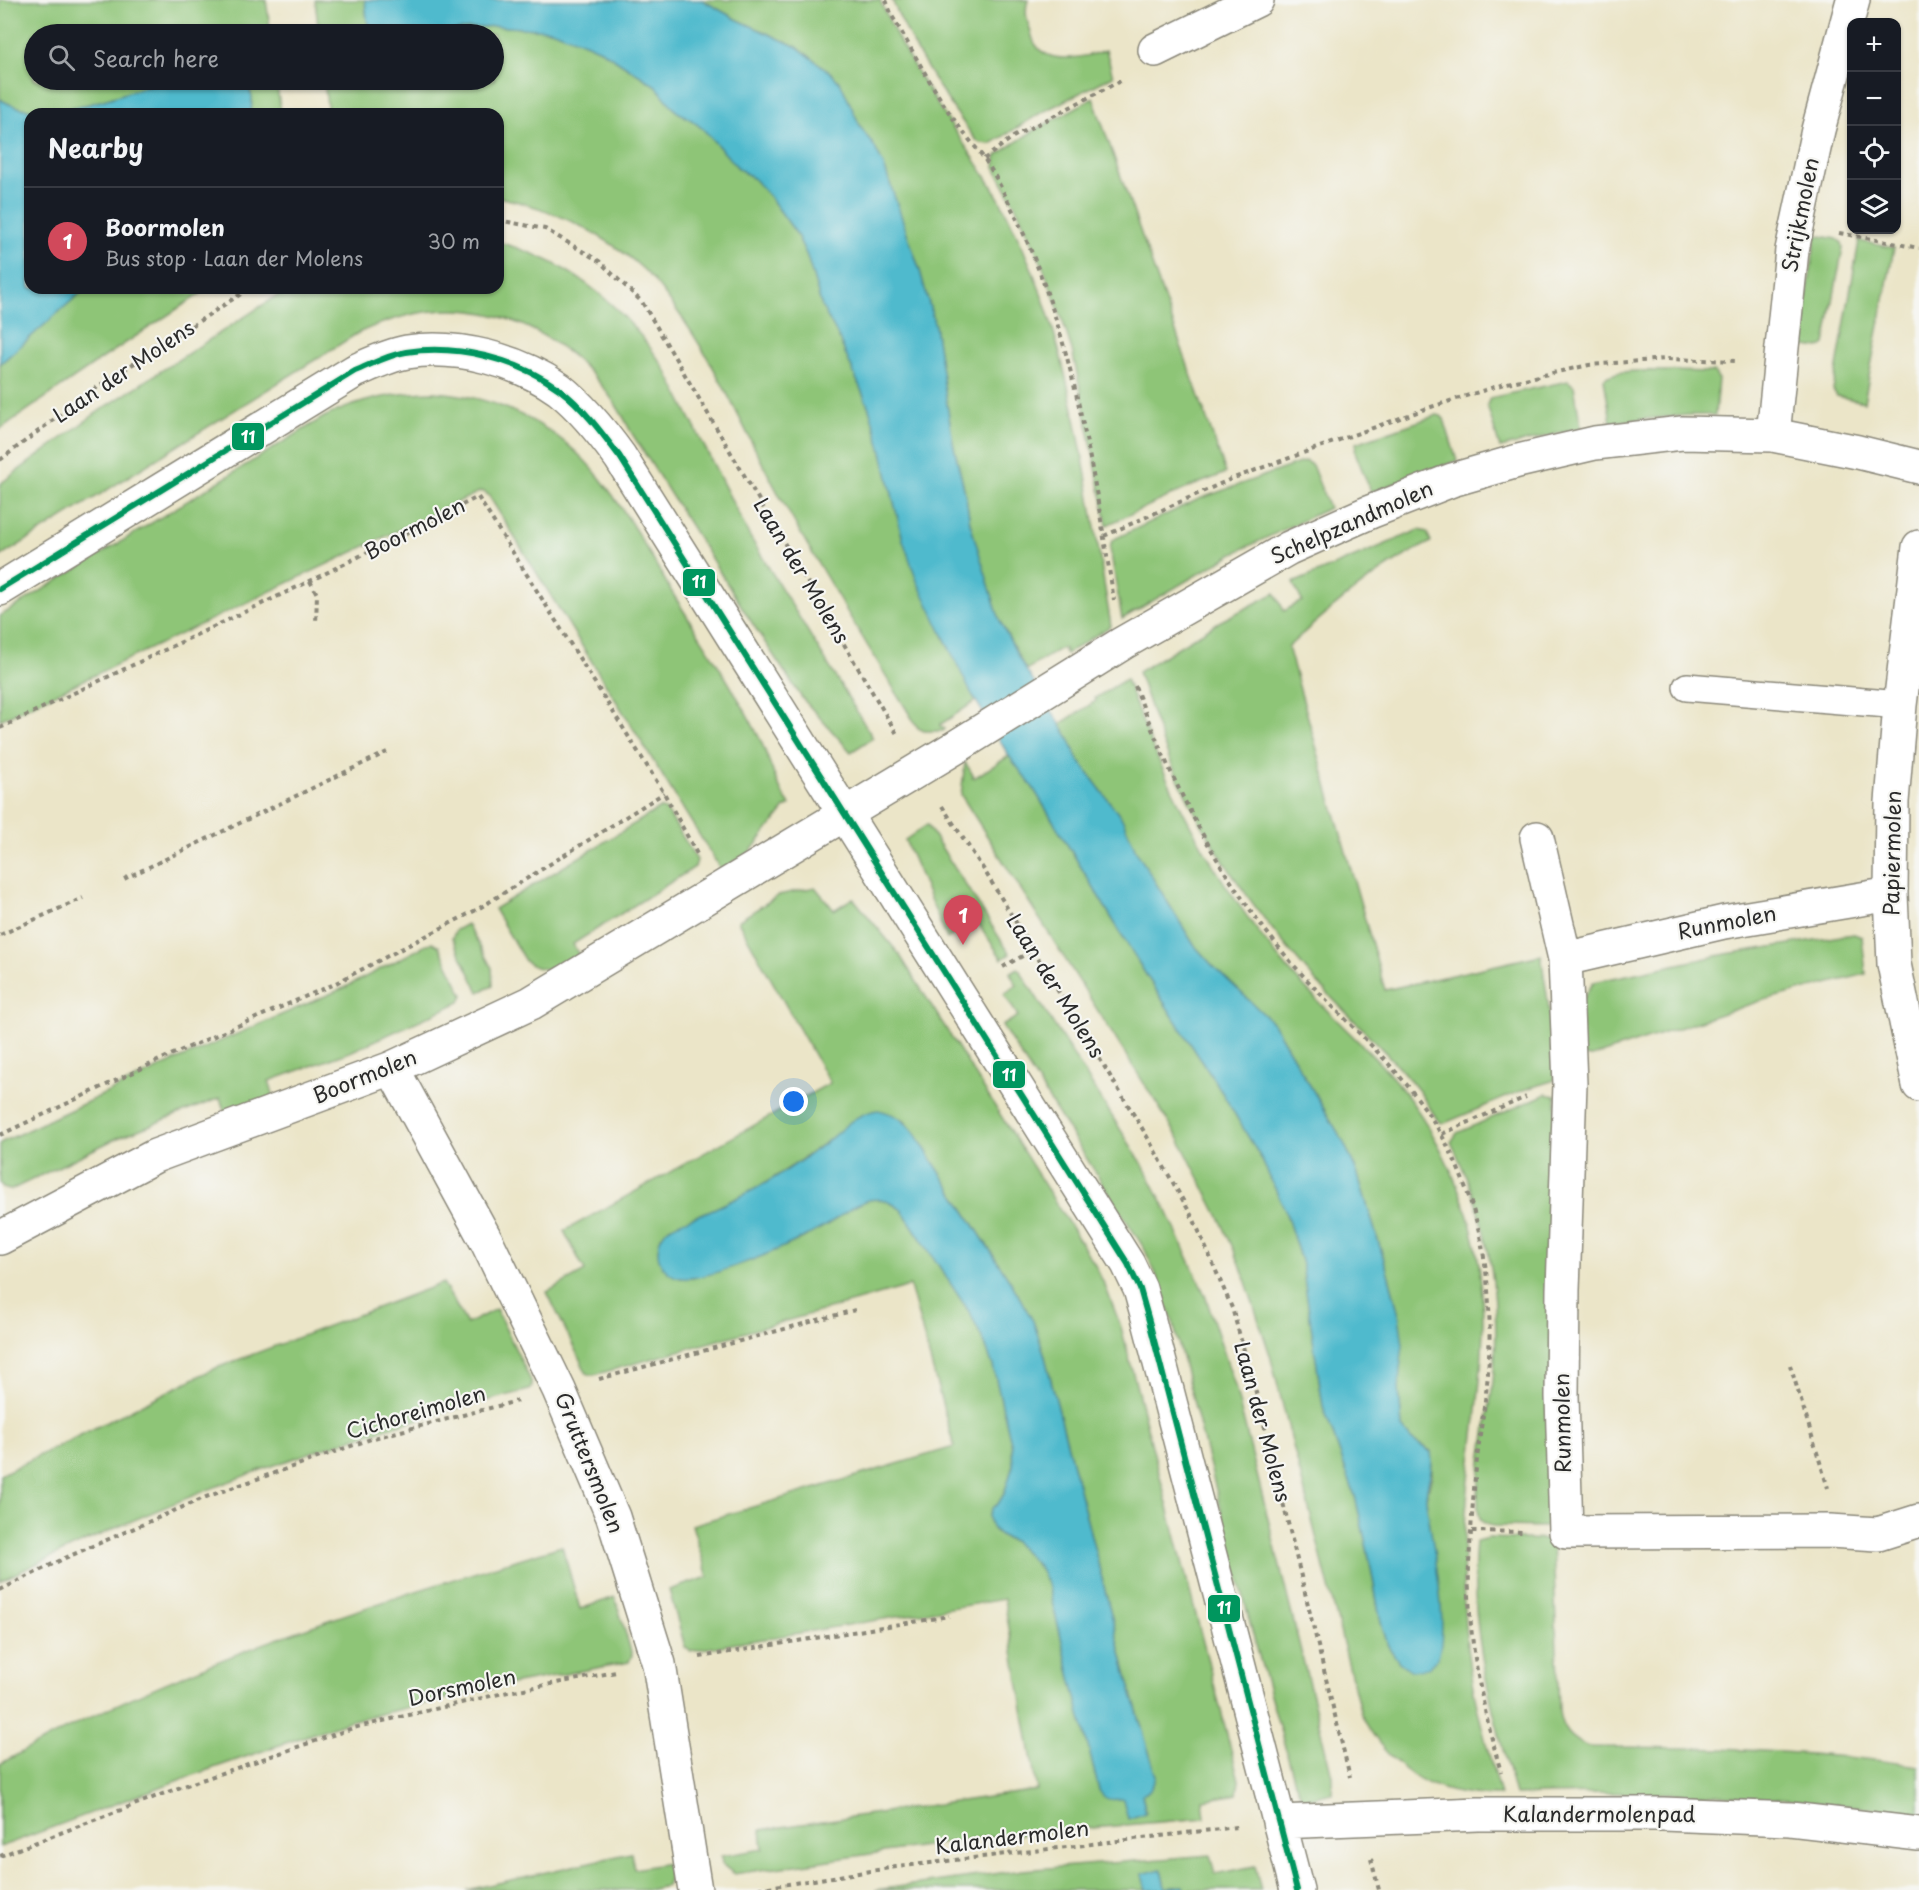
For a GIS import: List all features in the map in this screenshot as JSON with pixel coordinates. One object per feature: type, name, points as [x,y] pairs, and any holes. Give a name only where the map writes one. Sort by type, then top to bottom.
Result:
[{"type":"street","points":[[1155,50],[1257,0]]},
{"type":"street","name":"Strijkmolen","points":[[1773,435],[1792,250],[1818,130],[1853,0]]},
{"type":"street","points":[[0,589],[355,371],[380,360],[406,352],[447,350],[484,355],[537,376],[559,390],[580,408],[600,429],[620,457],[1128,1264],[1140,1289],[1297,1890]]},
{"type":"street","name":"Schelpzandmolen","points":[[844,813],[956,747],[1123,643],[1289,548],[1370,512],[1452,480],[1595,443],[1682,433],[1773,435],[1919,467]]},
{"type":"street","name":"Papiermolen","points":[[1919,547],[1900,705],[1892,802],[1891,894],[1894,964],[1913,1029],[1919,1085]]},
{"type":"street","name":"Boormolen","points":[[0,1238],[155,1156],[392,1068],[531,1003],[844,813]]},
{"type":"street","name":"Runmolen","points":[[1537,838],[1565,958],[1570,1084],[1562,1396],[1566,1532]]},
{"type":"street","name":"Runmolen","points":[[1565,958],[1724,922],[1891,894]]},
{"type":"street","name":"Gruttersmolen","points":[[392,1068],[487,1242],[559,1390],[613,1517],[659,1664],[695,1890]]},
{"type":"street","points":[[1566,1532],[1878,1534],[1919,1521]]},
{"type":"street","name":"Kalandermolenpad","points":[[1279,1822],[1513,1814],[1663,1814],[1790,1819],[1919,1834]]},
{"type":"lane","points":[[1687,687],[1900,705]]},
{"type":"path","points":[[886,0],[892,16],[955,121],[984,159],[1014,213],[1053,307],[1077,398],[1104,536],[1118,623],[1131,676],[1184,802],[1232,883],[1261,925],[1291,962],[1419,1101],[1442,1134],[1472,1208],[1485,1262],[1490,1321],[1488,1375],[1477,1455],[1469,1585],[1474,1650],[1482,1697],[1513,1814]]},
{"type":"path","points":[[984,159],[1013,137],[1144,68],[1155,50]]},
{"type":"path","name":"Laan der Molens","points":[[504,221],[545,229],[599,261],[642,302],[918,769],[1145,1132],[1189,1210],[1232,1308],[1257,1396],[1379,1890]]},
{"type":"path","points":[[1797,226],[1919,248]]},
{"type":"path","name":"Laan der Molens","points":[[0,460],[93,390],[241,294]]},
{"type":"path","points":[[1104,536],[1230,479],[1428,408],[1507,383],[1600,364],[1666,359],[1780,363]]},
{"type":"path","name":"Boormolen","points":[[0,728],[310,581],[478,497],[664,793],[718,891]]},
{"type":"path","points":[[310,581],[317,594],[316,624]]},
{"type":"path","points":[[124,879],[387,752]]},
{"type":"path","points":[[0,1135],[166,1057],[332,985],[478,909],[664,793]]},
{"type":"path","points":[[0,935],[83,898]]},
{"type":"path","points":[[1003,967],[1032,950]]},
{"type":"path","points":[[1442,1134],[1544,1089],[1570,1084]]},
{"type":"path","name":"Cichoreimolen","points":[[0,1590],[65,1558],[206,1497],[374,1438],[855,1310]]},
{"type":"path","points":[[1790,1365],[1831,1495],[1830,1532]]},
{"type":"path","points":[[1472,1532],[1566,1532]]},
{"type":"path","name":"Dorsmolen","points":[[0,1856],[181,1787],[353,1728],[508,1692],[659,1664],[949,1616]]},
{"type":"path","name":"Kalandermolen","points":[[750,1890],[896,1867],[1279,1822]]},
{"type":"green space","points":[[0,0],[266,0],[270,24],[24,24],[24,90],[134,90],[70,108],[25,108],[0,99]]},
{"type":"green space","points":[[315,0],[365,0],[368,24],[318,24]]},
{"type":"green space","points":[[702,0],[880,0],[920,78],[1003,205],[1031,268],[1060,354],[1082,455],[1111,626],[1066,654],[1065,649],[1061,648],[1026,670],[1000,621],[970,523],[953,443],[935,326],[920,271],[884,166],[874,146],[861,128],[841,84],[831,73],[797,47],[736,19]]},
{"type":"green space","points":[[892,0],[1028,0],[1026,12],[1028,24],[1034,42],[1042,52],[1059,58],[1069,58],[1106,50],[1113,76],[1039,114],[991,144],[980,143],[929,72]]},
{"type":"green space","points":[[504,27],[551,30],[570,36],[601,50],[656,86],[676,111],[703,129],[739,169],[753,178],[796,233],[807,256],[822,307],[837,334],[869,408],[903,540],[945,640],[976,701],[941,724],[940,726],[945,729],[943,731],[924,731],[918,728],[799,530],[702,348],[654,280],[627,256],[594,233],[557,215],[504,198],[504,108],[327,108],[325,90],[504,90]]},
{"type":"green space","points":[[250,90],[277,90],[280,108],[251,108]]},
{"type":"green space","points":[[1093,98],[1226,473],[1107,525],[1072,350],[1042,264],[995,168],[996,157],[1001,152]]},
{"type":"green space","points":[[1816,235],[1837,239],[1843,247],[1825,344],[1819,348],[1800,345]]},
{"type":"green space","points":[[1859,241],[1894,248],[1864,402],[1837,396],[1833,390]]},
{"type":"green space","points":[[504,244],[525,251],[574,275],[595,290],[634,328],[651,349],[667,372],[750,537],[873,738],[851,752],[802,698],[754,626],[616,405],[597,380],[575,358],[551,340],[524,326],[495,316],[464,311],[433,311],[413,314],[376,325],[358,333],[0,557],[0,484],[99,411],[280,294],[504,294]]},
{"type":"green space","points":[[79,294],[200,294],[0,429],[0,364]]},
{"type":"green space","points":[[1641,371],[1714,372],[1718,378],[1715,415],[1611,422],[1604,379],[1609,376]]},
{"type":"green space","points":[[1568,381],[1574,386],[1581,428],[1500,448],[1487,405],[1490,398]]},
{"type":"green space","points":[[434,392],[482,400],[526,417],[547,429],[584,460],[620,506],[738,699],[758,735],[780,788],[790,805],[785,808],[750,852],[721,870],[489,496],[481,491],[0,720],[0,616],[324,417],[378,398]]},
{"type":"green space","points":[[1437,415],[1444,419],[1457,461],[1371,492],[1355,452],[1356,443]]},
{"type":"green space","points":[[1305,461],[1312,465],[1329,508],[1232,554],[1122,619],[1110,548],[1112,540],[1199,499]]},
{"type":"green space","points":[[1419,530],[1427,532],[1431,542],[1393,563],[1356,589],[1288,647],[1385,990],[1541,955],[1550,1015],[1555,1080],[1523,1090],[1445,1123],[1439,1122],[1406,1075],[1307,971],[1229,870],[1182,787],[1160,737],[1138,672],[1219,622],[1275,593],[1284,611],[1302,601],[1293,583]]},
{"type":"green space","points":[[1126,679],[1175,795],[1194,832],[1237,902],[1288,969],[1387,1071],[1411,1101],[1441,1150],[1464,1204],[1476,1247],[1482,1289],[1483,1332],[1467,1503],[1463,1562],[1464,1608],[1468,1655],[1479,1718],[1500,1796],[1455,1792],[1417,1778],[1386,1752],[1361,1714],[1270,1355],[1240,1264],[1178,1137],[961,795],[965,762],[974,778],[1009,756],[1032,786],[1145,973],[1223,1094],[1261,1158],[1285,1210],[1302,1264],[1323,1406],[1355,1496],[1388,1646],[1399,1662],[1439,1589],[1426,1498],[1432,1475],[1431,1451],[1412,1440],[1402,1428],[1399,1390],[1399,1315],[1388,1273],[1357,1172],[1343,1141],[1273,1023],[1194,945],[1136,851],[1123,820],[1077,758],[1060,724]]},
{"type":"green space","points":[[660,808],[667,811],[697,860],[695,867],[573,944],[580,957],[560,967],[546,969],[532,966],[525,961],[494,909]]},
{"type":"green space","points":[[927,825],[1010,954],[1002,959],[976,920],[947,939],[905,840]]},
{"type":"green space","points":[[815,887],[834,910],[853,898],[899,954],[1095,1265],[1106,1288],[1121,1327],[1239,1780],[1237,1794],[1203,1800],[1205,1818],[979,1838],[734,1874],[722,1864],[721,1856],[763,1849],[761,1830],[1037,1790],[1004,1599],[690,1651],[685,1647],[669,1590],[708,1577],[692,1525],[954,1447],[910,1286],[594,1375],[586,1372],[547,1292],[585,1271],[564,1231],[830,1083],[738,921],[779,895]],"holes":[[[902,1118],[914,1132],[1010,1281],[1033,1321],[1044,1353],[1128,1680],[1156,1776],[1142,1794],[1146,1813],[1123,1799],[1099,1790],[1048,1585],[1039,1567],[1013,1541],[1001,1536],[993,1529],[990,1522],[989,1516],[1004,1494],[1013,1466],[1012,1447],[993,1366],[970,1313],[902,1210],[882,1200],[863,1201],[801,1239],[693,1278],[680,1278],[669,1273],[658,1250],[661,1237],[669,1227],[756,1189],[826,1142]]]},
{"type":"green space","points":[[467,924],[492,968],[493,986],[479,992],[452,938],[456,930]]},
{"type":"green space","points":[[1854,934],[1862,937],[1866,974],[1760,1001],[1592,1057],[1583,1056],[1577,1007],[1594,982],[1726,954]]},
{"type":"green space","points":[[432,942],[439,946],[463,995],[460,1002],[350,1052],[269,1081],[274,1097],[225,1113],[220,1098],[115,1139],[11,1190],[7,1190],[0,1183],[0,1143],[172,1062],[346,987]]},
{"type":"green space","points":[[1018,968],[1143,1165],[1167,1211],[1205,1295],[1235,1386],[1332,1776],[1332,1793],[1303,1800],[1295,1782],[1255,1642],[1173,1322],[1156,1274],[1144,1248],[1002,1026],[1018,1016],[1004,994],[1017,985],[1010,973]]},
{"type":"green space","points":[[1546,1094],[1556,1096],[1552,1527],[1493,1526],[1481,1520],[1478,1512],[1478,1498],[1495,1363],[1495,1298],[1485,1235],[1465,1173],[1451,1142],[1457,1133]]},
{"type":"green space","points":[[443,1283],[467,1324],[496,1309],[531,1381],[532,1386],[529,1390],[378,1431],[252,1473],[143,1516],[0,1581],[0,1475],[211,1370]]},
{"type":"green space","points":[[1488,1538],[1553,1540],[1559,1710],[1564,1728],[1576,1741],[1588,1747],[1754,1750],[1836,1756],[1919,1766],[1919,1814],[1808,1801],[1733,1796],[1658,1793],[1515,1795],[1498,1733],[1479,1638],[1474,1573],[1476,1541]]},
{"type":"green space","points":[[562,1546],[580,1609],[615,1597],[632,1655],[629,1662],[506,1685],[349,1721],[179,1780],[0,1847],[0,1764],[135,1696],[204,1667],[346,1614]]},
{"type":"green space","points":[[631,1853],[634,1869],[675,1862],[667,1886],[648,1890],[467,1890]]},
{"type":"green space","points":[[1210,1855],[1215,1874],[1255,1866],[1261,1890],[1185,1890],[1184,1886],[1165,1888],[1161,1870],[1142,1874],[1146,1890],[875,1890],[1023,1870]]},
{"type":"water","points":[[365,0],[702,0],[736,19],[797,47],[831,73],[841,84],[861,128],[874,146],[884,166],[920,271],[935,326],[953,443],[970,523],[1000,621],[1021,662],[1069,738],[1077,758],[1123,820],[1136,851],[1194,945],[1273,1023],[1343,1141],[1357,1172],[1399,1315],[1403,1345],[1399,1390],[1402,1428],[1412,1440],[1431,1452],[1432,1465],[1426,1500],[1438,1575],[1442,1637],[1439,1652],[1434,1663],[1429,1667],[1412,1671],[1399,1662],[1388,1646],[1355,1496],[1323,1406],[1302,1264],[1285,1210],[1261,1158],[1223,1094],[1145,973],[1032,786],[1009,756],[970,691],[917,581],[903,540],[869,408],[837,334],[822,307],[807,256],[796,233],[770,197],[753,178],[739,169],[703,129],[676,111],[656,86],[601,50],[551,30],[504,27],[504,24],[368,24]]},
{"type":"water","points":[[134,90],[250,90],[252,97],[251,108],[70,108]]},
{"type":"water","points":[[0,99],[25,108],[24,294],[79,294],[0,364]]},
{"type":"water","points":[[878,1110],[898,1118],[914,1132],[1010,1281],[1033,1321],[1044,1353],[1128,1680],[1156,1776],[1151,1788],[1142,1795],[1146,1813],[1128,1819],[1123,1799],[1109,1799],[1099,1790],[1048,1585],[1039,1567],[1013,1541],[1001,1536],[993,1529],[990,1522],[989,1516],[992,1508],[998,1504],[1004,1494],[1013,1466],[1012,1447],[993,1366],[970,1313],[902,1210],[883,1200],[864,1201],[822,1227],[760,1257],[693,1278],[673,1275],[662,1265],[658,1255],[659,1243],[663,1234],[670,1227],[717,1208],[762,1185],[808,1156],[856,1118]]},
{"type":"water","points":[[1161,1869],[1165,1888],[1184,1886],[1185,1890],[1146,1890],[1142,1874]]},
{"type":"transit line","name":"11","points":[[0,589],[355,371],[393,355],[426,350],[446,350],[486,356],[525,369],[542,378],[576,404],[620,457],[1128,1264],[1140,1289],[1149,1321],[1297,1890]]},
{"type":"place","name":"Boormolen","points":[[963,945]]}]
